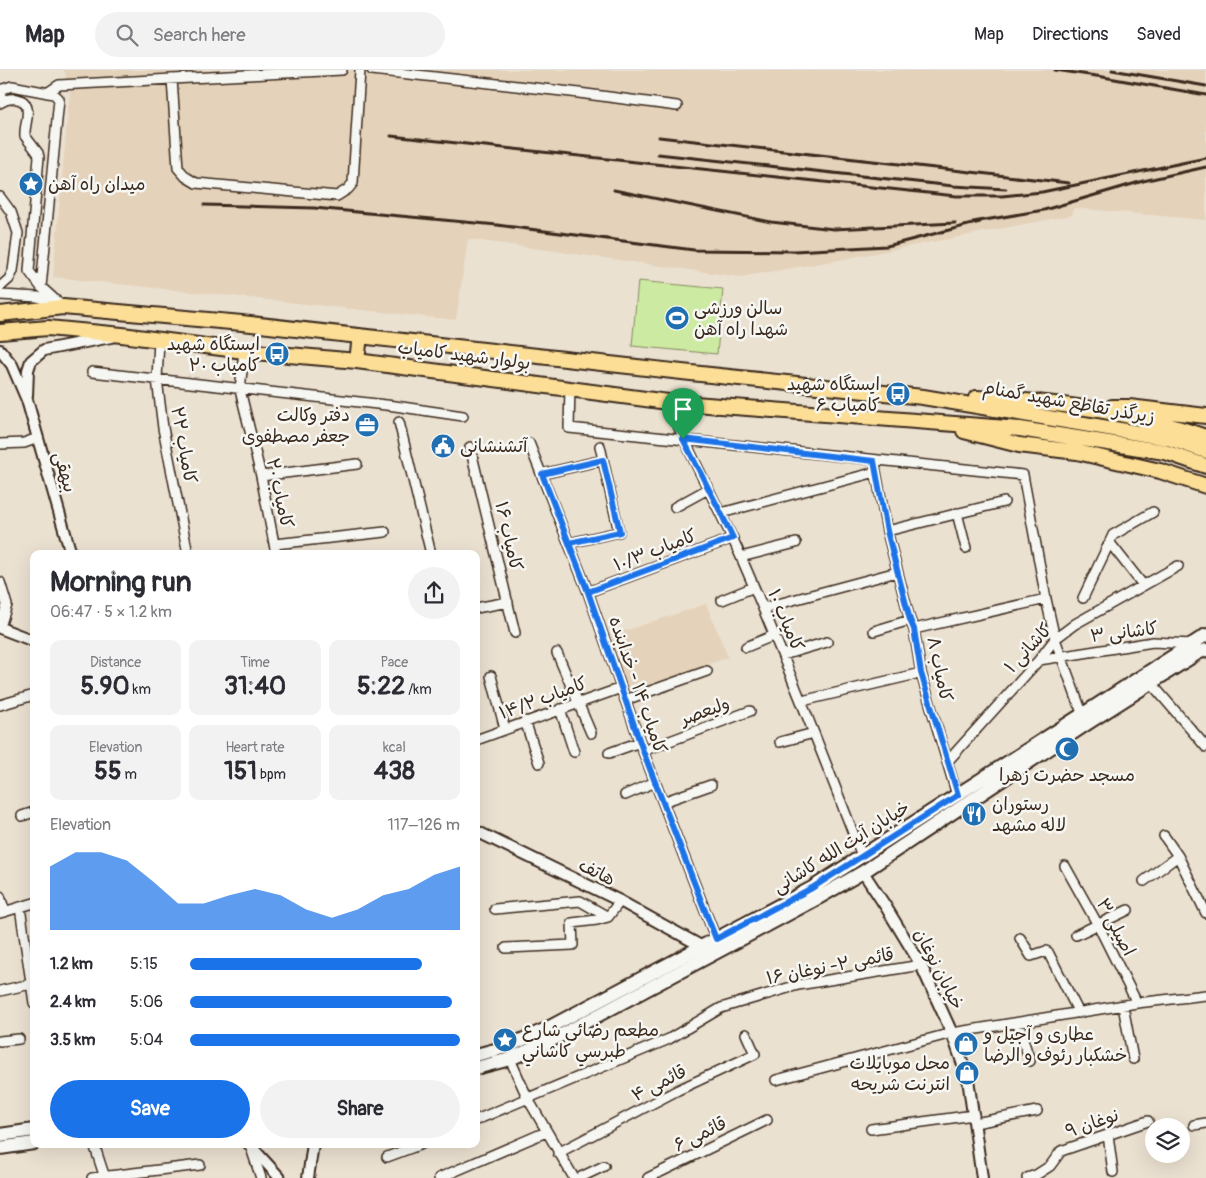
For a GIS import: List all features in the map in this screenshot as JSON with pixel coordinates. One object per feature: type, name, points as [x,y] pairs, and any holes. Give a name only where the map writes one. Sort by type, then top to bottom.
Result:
[{"type":"main road","name":"بولوار شهید کامیاب","points":[[0,314],[63,307],[242,323],[924,397]]},
{"type":"main road","name":"بولوار شهید کامیاب","points":[[0,332],[48,328],[122,335],[244,351],[357,361],[668,402],[924,421]]},
{"type":"main road","points":[[357,361],[360,336]]},
{"type":"main road","points":[[924,397],[1019,400],[1080,408],[1170,425],[1206,437]]},
{"type":"main road","name":"زیرگذر تقاطع شهید گمنام","points":[[924,397],[1168,438],[1206,451]]},
{"type":"main road","points":[[1080,408],[1128,407],[1206,416]]},
{"type":"main road","points":[[924,421],[1018,444],[1077,452],[1160,470],[1206,486]]},
{"type":"main road","name":"زیرگذر تقاطع شهید گمنام","points":[[924,421],[1020,429],[1076,437],[1165,452],[1206,466]]},
{"type":"main road","name":"خیابان آیت الله کاشانی","points":[[480,1067],[510,1059],[550,1041],[703,952],[716,939],[812,888],[1206,635]]},
{"type":"main road","name":"خیابان آیت الله کاشانی","points":[[480,1054],[506,1046],[544,1030],[818,898],[863,872],[1152,683],[1206,650]]},
{"type":"main road","points":[[0,1135],[30,1131]]},
{"type":"main road","points":[[0,1148],[30,1144]]},
{"type":"street","points":[[47,93],[59,85],[342,70]]},
{"type":"street","points":[[172,79],[178,168],[186,177],[196,183],[336,196],[348,189],[353,183],[360,70]]},
{"type":"street","points":[[372,70],[677,106]]},
{"type":"street","points":[[40,286],[59,100],[54,94],[12,86],[3,89],[0,101],[16,98],[24,104],[27,109],[25,136],[38,153],[29,271],[40,286],[63,307]]},
{"type":"street","points":[[0,197],[11,212],[18,233],[13,270],[9,279],[0,287]]},
{"type":"street","points":[[0,295],[38,297],[63,307]]},
{"type":"street","points":[[27,400],[28,370],[31,361],[44,350],[122,335]]},
{"type":"street","name":"کامیاب ۲۲","points":[[159,340],[157,379],[163,428],[187,550]]},
{"type":"street","points":[[0,350],[12,365],[27,400]]},
{"type":"street","name":"کامیاب ۲۰","points":[[244,351],[240,390],[276,550]]},
{"type":"street","points":[[92,372],[395,406],[462,416]]},
{"type":"street","points":[[570,388],[569,428],[1023,475],[1055,639],[1082,713]]},
{"type":"street","name":"بیهقی","points":[[27,400],[70,550]]},
{"type":"street","name":"کامیاب ۱۰","points":[[668,402],[683,439],[733,538],[775,635],[862,856]]},
{"type":"street","points":[[399,422],[430,550]]},
{"type":"street","points":[[0,444],[24,443],[38,438]]},
{"type":"street","name":"کامیاب ۱۴ - خدابنده","points":[[529,443],[588,592],[641,746],[716,939]]},
{"type":"street","name":"کامیاب ۱۶","points":[[470,446],[515,633]]},
{"type":"street","points":[[569,543],[620,532],[600,446]]},
{"type":"street","points":[[542,474],[603,460]]},
{"type":"street","name":"کامیاب ۸","points":[[874,461],[887,531],[912,624],[921,673],[958,795]]},
{"type":"street","points":[[260,476],[357,464]]},
{"type":"street","points":[[721,513],[876,472]]},
{"type":"street","points":[[675,507],[708,489]]},
{"type":"street","points":[[887,531],[1004,502]]},
{"type":"street","points":[[1083,598],[1113,535],[1153,512]]},
{"type":"street","points":[[957,513],[966,548]]},
{"type":"street","points":[[275,544],[385,532]]},
{"type":"street","name":"کامیاب ۱۰/۳","points":[[588,592],[733,538]]},
{"type":"street","points":[[1110,543],[1143,585]]},
{"type":"street","points":[[741,557],[796,544]]},
{"type":"street","name":"کاشانی ۱","points":[[947,762],[1039,660],[1055,639],[1076,624],[1178,566]]},
{"type":"street","points":[[763,608],[897,572]]},
{"type":"street","points":[[0,582],[7,605],[0,627],[30,639]]},
{"type":"street","points":[[722,600],[754,587]]},
{"type":"street","points":[[874,631],[1046,599]]},
{"type":"street","points":[[480,607],[508,602]]},
{"type":"street","points":[[746,647],[775,635]]},
{"type":"street","points":[[783,656],[827,642]]},
{"type":"street","name":"کاشانی ۳","points":[[1039,660],[1153,642],[1192,644]]},
{"type":"street","points":[[557,653],[591,733]]},
{"type":"street","points":[[625,700],[706,671]]},
{"type":"street","points":[[802,701],[921,673]]},
{"type":"street","points":[[491,676],[505,729]]},
{"type":"street","points":[[1152,683],[1206,747]]},
{"type":"street","name":"کامیاب ۱۴/۲","points":[[480,738],[621,688]]},
{"type":"street","points":[[0,705],[30,696]]},
{"type":"street","points":[[560,709],[574,752]]},
{"type":"street","name":"ولیعصر","points":[[609,754],[641,746],[750,711]]},
{"type":"street","points":[[525,721],[539,763]]},
{"type":"street","points":[[780,742],[814,733]]},
{"type":"street","points":[[626,795],[655,782]]},
{"type":"street","points":[[663,802],[711,785]]},
{"type":"street","points":[[22,816],[30,813]]},
{"type":"street","name":"هاتف","points":[[480,833],[620,901],[703,952]]},
{"type":"street","points":[[1164,836],[1178,856],[1206,913]]},
{"type":"street","points":[[1144,881],[1178,856]]},
{"type":"street","name":"اصیلی ۳","points":[[1065,866],[1098,924],[1137,1003]]},
{"type":"street","name":"خیابان نوغان","points":[[863,872],[921,965],[952,1033],[968,1079],[982,1178]]},
{"type":"street","points":[[0,896],[3,913],[30,904]]},
{"type":"street","points":[[495,909],[580,901],[608,917]]},
{"type":"street","points":[[506,948],[573,946],[572,923],[608,917],[620,901]]},
{"type":"street","points":[[20,907],[30,977]]},
{"type":"street","points":[[1076,935],[1128,910]]},
{"type":"street","points":[[1020,938],[1031,956],[1048,952],[1079,1013]]},
{"type":"street","name":"قائمی ۲- نوغان ۱۶","points":[[480,1118],[668,1039],[722,1008],[798,985],[921,965]]},
{"type":"street","points":[[0,991],[30,984]]},
{"type":"street","points":[[776,1080],[952,1033],[1018,1024],[1137,1003],[1206,994]]},
{"type":"street","points":[[1124,1006],[1134,1059]]},
{"type":"street","points":[[1018,1024],[1030,1061]]},
{"type":"street","name":"قائمی ۴","points":[[558,1153],[678,1090],[756,1054],[746,1034]]},
{"type":"street","points":[[0,1041],[19,1038]]},
{"type":"street","points":[[510,1059],[546,1132],[574,1178]]},
{"type":"street","points":[[871,1129],[1037,1111]]},
{"type":"street","name":"قائمی ۶","points":[[648,1178],[767,1120]]},
{"type":"street","name":"نوغان ۹","points":[[1027,1178],[1036,1175],[1050,1166],[1061,1151],[1145,1122]]},
{"type":"street","points":[[1194,1125],[1206,1123]]},
{"type":"street","points":[[439,1178],[546,1132]]},
{"type":"street","points":[[1108,1135],[1113,1172]]},
{"type":"street","points":[[95,1148],[105,1177]]},
{"type":"street","points":[[251,1148],[261,1178]]},
{"type":"street","points":[[253,1148],[280,1178]]},
{"type":"street","points":[[308,1178],[312,1148]]},
{"type":"street","points":[[387,1157],[411,1148]]},
{"type":"street","points":[[92,1178],[200,1165]]},
{"type":"street","points":[[579,1178],[604,1166]]},
{"type":"shaded area","points":[[64,70],[1206,70],[1206,220],[1074,208],[1072,215],[740,277],[468,239],[456,320],[53,277],[70,91]]},
{"type":"shaded area","points":[[706,604],[728,657],[627,694],[606,637]]},
{"type":"green space","name":"سالن ورزشی شهدا راه آهن","points":[[638,281],[723,289],[717,354],[632,346]]},
{"type":"railway","points":[[1055,70],[1206,95]]},
{"type":"railway","points":[[1112,70],[1206,86]]},
{"type":"railway","points":[[391,136],[956,196],[1002,196],[1042,192],[1206,158]]},
{"type":"railway","points":[[659,137],[1069,183]]},
{"type":"railway","points":[[658,154],[953,186],[1006,189]]},
{"type":"railway","points":[[973,222],[1044,210],[1143,181],[1206,167]]},
{"type":"railway","points":[[614,190],[771,222],[834,229],[955,223]]},
{"type":"railway","points":[[204,205],[314,208],[497,225],[694,250],[794,251],[887,246],[980,222]]},
{"type":"place","name":"میدان راه آهن","points":[[31,184]]},
{"type":"place","name":"سالن ورزشی شهدا راه آهن","points":[[677,318]]},
{"type":"place","name":"ایستگاه شهید کامیاب ۲۰","points":[[277,354]]},
{"type":"place","name":"ایستگاه شهید کامیاب ۶","points":[[898,394]]},
{"type":"place","name":"دفتر وکالت جعفر مصطفوی","points":[[367,425]]},
{"type":"place","name":"آتشنشانی","points":[[443,446]]},
{"type":"place","name":"مسجد حضرت زهرا","points":[[1067,749]]},
{"type":"place","name":"رستوران لاله مشهد","points":[[974,814]]},
{"type":"place","name":"مطعم رضائي شارع طبرسي كاشاني","points":[[505,1040]]},
{"type":"place","name":"عطاری و آجیل و خشکبار رئوف و الرضا","points":[[966,1044]]},
{"type":"place","name":"محل موبايلات انترنت شريحه","points":[[967,1073]]},
{"type":"route","points":[[683,439],[733,538],[588,592],[542,474],[603,460],[620,532],[569,543],[588,592],[643,751],[716,939],[812,888],[958,795],[921,673],[914,629],[887,531],[874,461],[683,439]]}]
